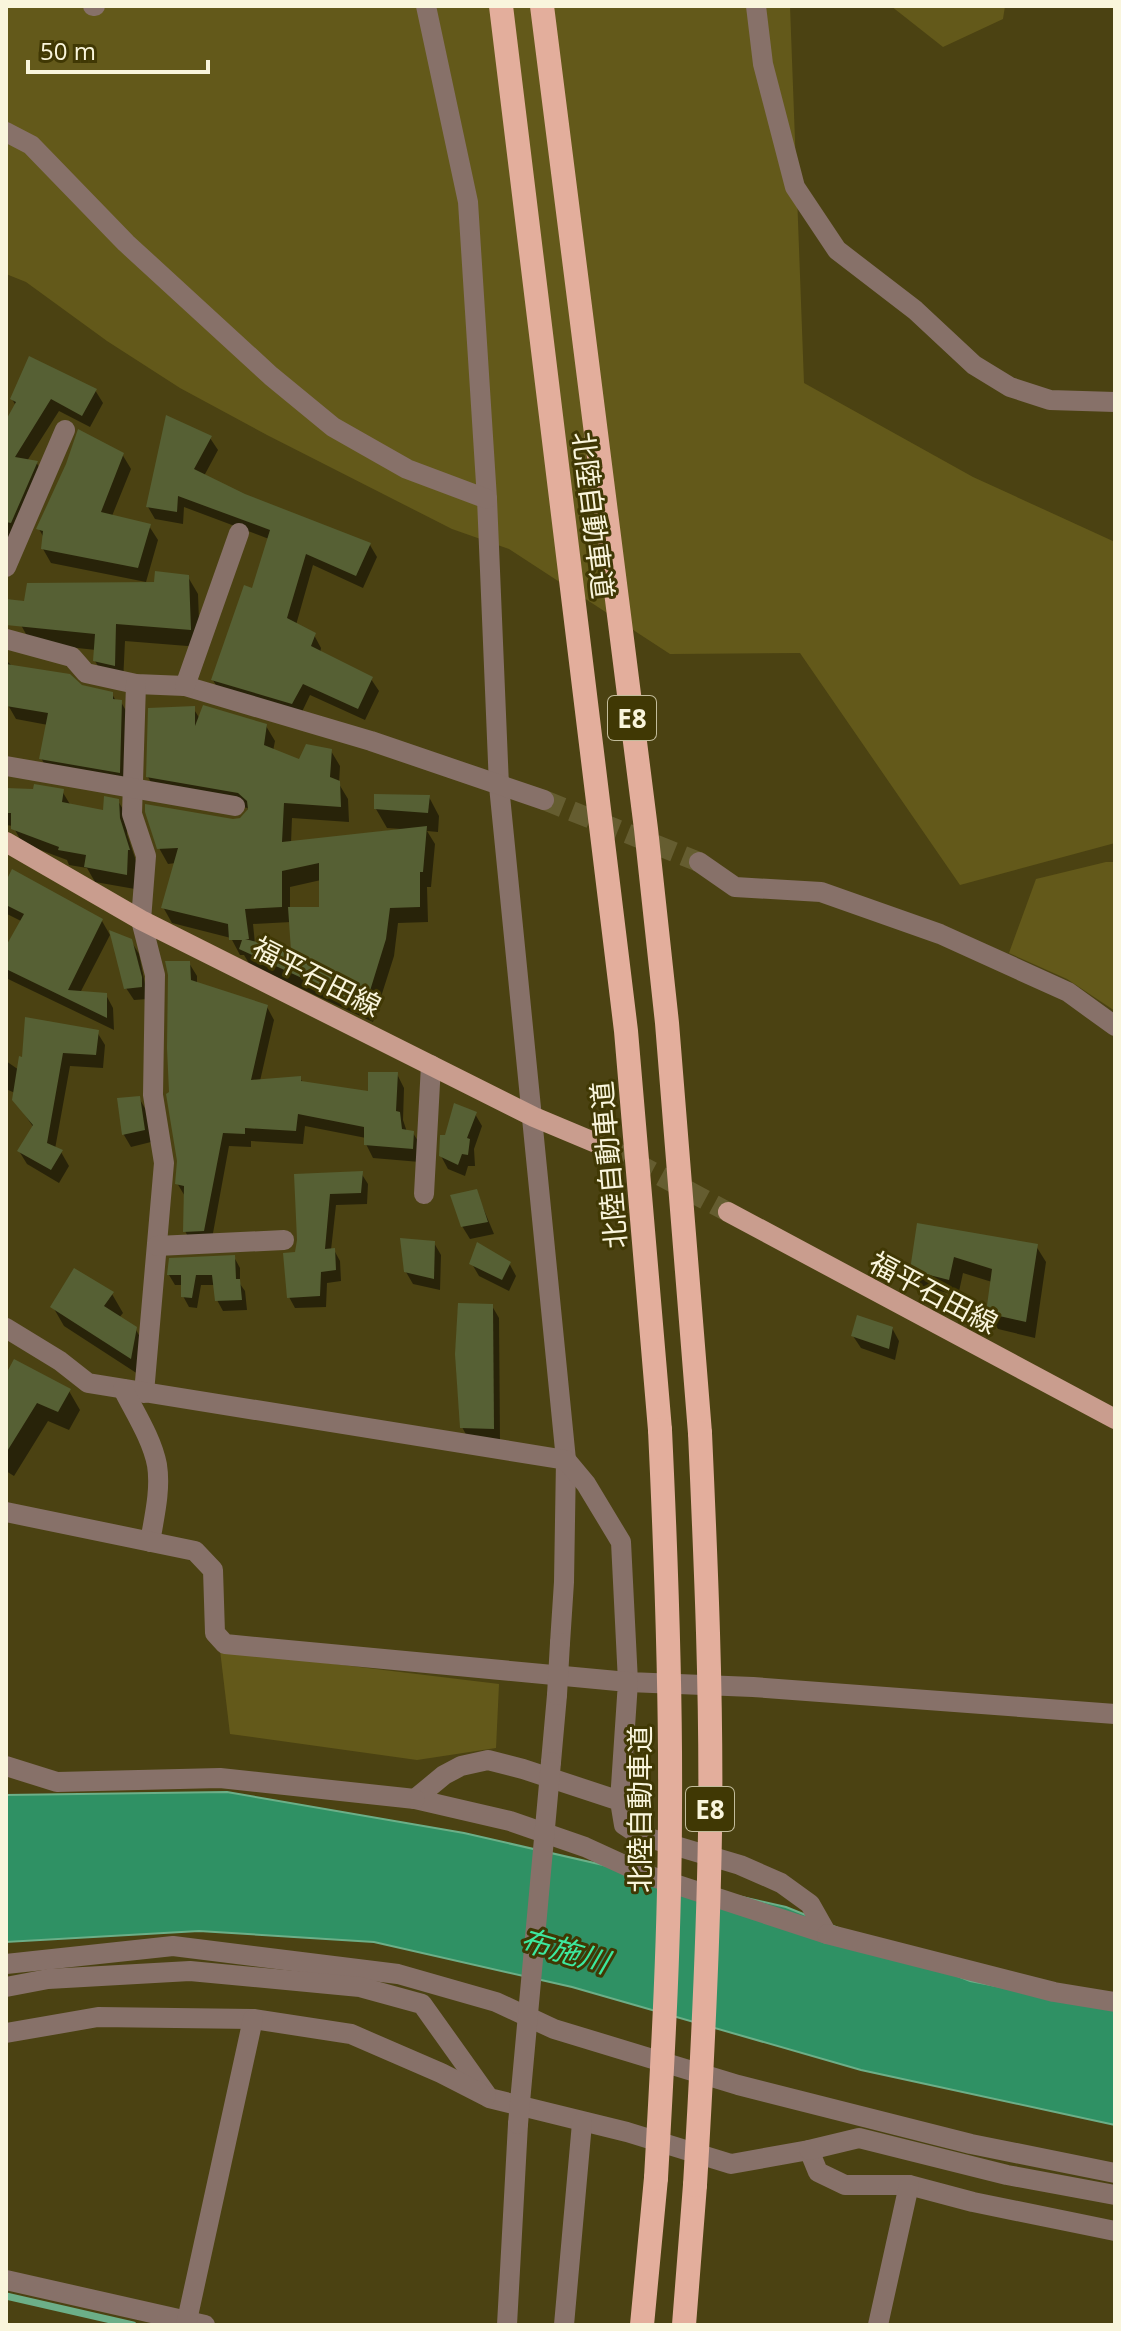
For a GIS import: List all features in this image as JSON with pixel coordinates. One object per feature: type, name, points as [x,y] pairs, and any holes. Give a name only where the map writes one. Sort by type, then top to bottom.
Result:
[{"type":"highway","name":"北陸自動車道","points":[[501,6],[624,1016],[660,1430],[669,1623],[670,1807],[666,1998],[656,2178],[642,2325]]},
{"type":"highway","name":"北陸自動車道","points":[[542,6],[664,993],[700,1433],[709,1623],[710,1831],[705,2007],[684,2325]]},
{"type":"main road","name":"福平石田線","points":[[6,842],[141,920],[534,1117],[608,1148]]},
{"type":"main road","name":"福平石田線","points":[[728,1212],[1115,1419]]},
{"type":"street","points":[[426,6],[468,202],[487,499],[499,786],[566,1460],[564,1582],[557,1695],[518,2124],[507,2325]]},
{"type":"street","points":[[756,6],[763,64],[795,187],[837,250],[915,310],[974,365],[1010,387],[1050,400],[1115,402]]},
{"type":"street","points":[[6,132],[31,145],[126,243],[271,376],[333,427],[407,469],[487,499]]},
{"type":"street","points":[[6,567],[65,430]]},
{"type":"street","points":[[185,686],[239,533]]},
{"type":"street","points":[[6,639],[72,657],[86,673],[136,684],[185,686],[371,741],[544,800]]},
{"type":"street","points":[[136,684],[132,814],[146,856],[141,920],[155,975],[153,1095],[164,1163],[144,1393]]},
{"type":"street","points":[[6,766],[235,806]]},
{"type":"street","points":[[699,862],[735,887],[821,892],[940,934],[1068,992],[1115,1026]]},
{"type":"street","points":[[424,1194],[431,1065]]},
{"type":"street","points":[[157,1246],[284,1240]]},
{"type":"street","points":[[6,1328],[60,1361],[88,1383],[566,1460],[586,1484],[621,1542],[628,1682],[620,1801],[624,1825],[639,1835],[740,1865],[781,1883],[810,1904],[827,1934]]},
{"type":"street","points":[[123,1389],[144,1428],[157,1465],[157,1499],[150,1542]]},
{"type":"street","points":[[6,1512],[195,1551],[213,1570],[215,1633],[225,1644],[628,1682],[753,1687],[1115,1714]]},
{"type":"street","points":[[415,1799],[461,1766],[488,1760],[620,1801]]},
{"type":"street","points":[[6,1766],[57,1782],[220,1778],[415,1799],[510,1821],[585,1847],[644,1874],[827,1934],[1039,1988],[1115,2002]]},
{"type":"street","points":[[6,1964],[173,1946],[398,1974],[496,2002],[554,2029],[738,2085],[971,2144],[1115,2173]]},
{"type":"street","points":[[6,1987],[48,1979],[190,1971],[360,1987],[422,2004],[489,2098]]},
{"type":"street","points":[[6,2033],[98,2017],[253,2019],[351,2034],[441,2073],[489,2098],[627,2132],[731,2164],[859,2138],[1007,2175],[1115,2195]]},
{"type":"street","points":[[6,2280],[193,2324],[253,2019]]},
{"type":"street","points":[[564,2325],[582,2123]]},
{"type":"street","points":[[809,2150],[818,2172],[845,2185],[909,2185],[973,2202],[1115,2231]]},
{"type":"street","points":[[878,2325],[909,2185]]},
{"type":"shaded area","points":[[6,6],[790,6],[804,383],[973,477],[1115,542],[1115,843],[960,885],[800,653],[670,654],[509,549],[452,529],[180,388],[107,341],[26,282],[6,274]]},
{"type":"shaded area","points":[[891,6],[1005,6],[1003,19],[943,47]]},
{"type":"shaded area","points":[[1115,862],[1115,1011],[1067,979],[1009,953],[1036,879]]},
{"type":"shaded area","points":[[220,1650],[499,1684],[496,1748],[417,1760],[230,1734]]},
{"type":"water","name":"布施川","points":[[227,1792],[464,1833],[786,1907],[970,1981],[1115,2009],[1115,2125],[861,2070],[572,1987],[374,1942],[199,1931],[6,1942],[6,1795]]},
{"type":"building","points":[[29,356],[97,389],[82,416],[51,399],[15,457],[38,461],[11,523],[6,522],[6,420],[16,402],[10,399]]},
{"type":"building","points":[[166,415],[212,436],[194,469],[245,494],[371,543],[356,576],[306,554],[287,618],[316,633],[311,646],[373,677],[358,709],[303,684],[292,704],[211,680],[244,585],[252,588],[270,530],[178,496],[177,512],[146,507]]},
{"type":"building","points":[[78,429],[124,453],[101,512],[151,524],[138,568],[41,549],[43,531],[36,529],[66,464]]},
{"type":"building","points":[[155,571],[189,575],[191,630],[116,624],[115,666],[93,661],[95,634],[6,625],[6,599],[24,601],[27,583],[154,582]]},
{"type":"building","points":[[6,664],[70,674],[82,685],[113,692],[113,699],[122,700],[120,773],[39,759],[48,713],[6,706]]},
{"type":"building","points":[[203,705],[267,724],[264,745],[299,759],[306,744],[332,749],[330,777],[340,781],[341,807],[284,803],[282,842],[427,826],[423,872],[420,872],[420,907],[390,908],[386,939],[365,1007],[239,949],[242,940],[229,940],[228,924],[161,908],[178,848],[157,849],[145,804],[233,819],[240,818],[248,809],[247,801],[238,793],[146,777],[148,708],[195,706],[195,726]],"holes":[[[319,863],[319,907],[288,907],[291,951],[245,939],[249,939],[245,909],[282,907],[282,871]]]},
{"type":"building","points":[[34,784],[64,789],[62,802],[103,810],[104,796],[119,799],[120,818],[130,850],[127,875],[84,867],[86,855],[58,850],[59,847],[11,829],[11,813],[6,813],[6,788],[33,789]]},
{"type":"building","points":[[374,794],[430,795],[428,813],[374,809]]},
{"type":"building","points":[[12,869],[103,919],[68,990],[107,993],[107,1018],[6,969],[6,946],[24,914],[6,905],[6,881]]},
{"type":"building","points":[[109,930],[132,939],[142,987],[124,989]]},
{"type":"building","points":[[165,961],[190,961],[191,980],[268,1005],[251,1080],[301,1076],[301,1081],[368,1091],[368,1072],[398,1072],[396,1111],[400,1112],[402,1129],[414,1131],[413,1149],[364,1145],[364,1127],[298,1114],[296,1131],[245,1128],[245,1134],[223,1133],[204,1231],[183,1232],[184,1186],[175,1184],[177,1161],[166,1094],[169,1092],[168,975]]},
{"type":"building","points":[[25,1017],[99,1030],[96,1055],[63,1053],[47,1143],[63,1150],[51,1170],[17,1151],[33,1125],[12,1100],[19,1056],[22,1057]]},
{"type":"building","points":[[140,1096],[145,1130],[122,1135],[117,1098]]},
{"type":"building","points":[[454,1103],[477,1112],[467,1138],[470,1139],[468,1155],[462,1154],[458,1165],[439,1156],[440,1135],[445,1135]]},
{"type":"building","points":[[363,1171],[361,1193],[330,1194],[325,1249],[335,1248],[336,1270],[321,1272],[320,1296],[287,1298],[283,1253],[295,1252],[297,1240],[294,1174]]},
{"type":"building","points":[[477,1189],[488,1222],[461,1227],[450,1195]]},
{"type":"building","points":[[917,1223],[1038,1244],[1026,1322],[986,1313],[992,1269],[954,1257],[949,1280],[910,1270]]},
{"type":"building","points":[[400,1238],[435,1241],[434,1279],[404,1272]]},
{"type":"building","points":[[477,1242],[511,1262],[502,1280],[469,1264]]},
{"type":"building","points":[[235,1255],[236,1279],[240,1279],[242,1300],[215,1301],[212,1275],[196,1275],[192,1298],[181,1297],[181,1275],[167,1275],[169,1258]]},
{"type":"building","points":[[74,1268],[114,1292],[104,1306],[137,1327],[131,1359],[50,1307]]},
{"type":"building","points":[[458,1303],[493,1304],[494,1429],[460,1428],[455,1354]]},
{"type":"building","points":[[857,1315],[893,1327],[889,1349],[851,1336]]},
{"type":"building","points":[[14,1359],[71,1389],[58,1412],[37,1403],[6,1453],[6,1374]]},
{"type":"waterway","points":[[6,2296],[133,2325]]},
{"type":"tunnel","points":[[544,800],[699,862]]},
{"type":"tunnel","points":[[608,1148],[728,1212]]}]
